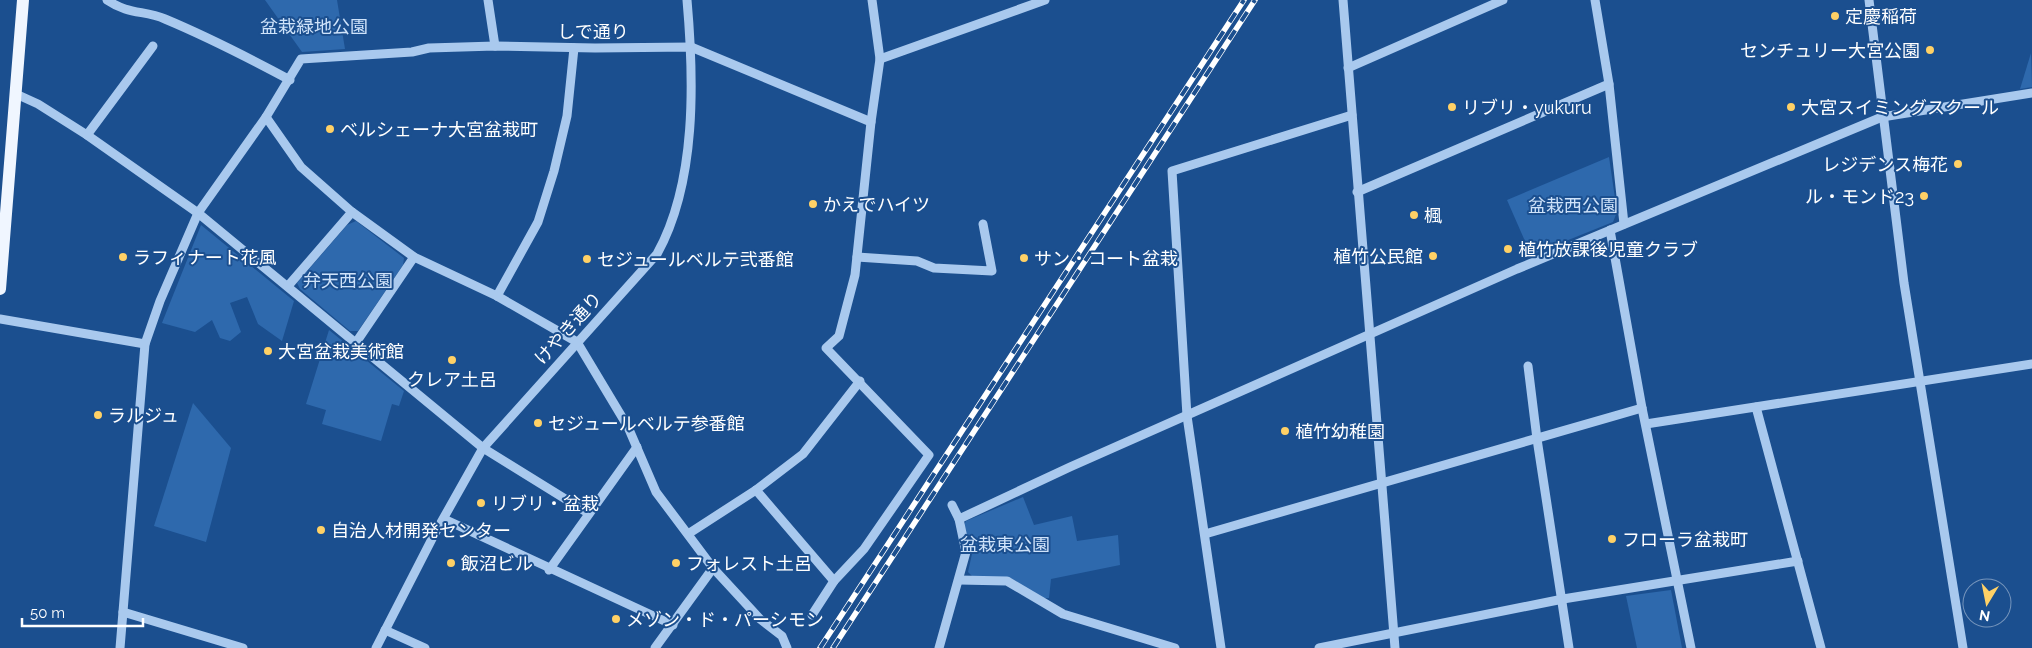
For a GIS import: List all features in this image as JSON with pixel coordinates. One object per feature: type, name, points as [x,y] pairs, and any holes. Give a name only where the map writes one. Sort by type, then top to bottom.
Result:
[{"type":"main road","points":[[0,288],[24,0]]},
{"type":"street","points":[[107,0],[132,13],[163,18],[210,37],[290,80],[198,212],[160,301],[145,344],[120,648]]},
{"type":"street","points":[[488,0],[495,46]]},
{"type":"street","name":"けやき通り","points":[[376,648],[483,448],[657,254],[669,233],[682,182],[691,98],[691,47],[687,0]]},
{"type":"street","points":[[812,615],[834,581],[864,549],[929,455],[860,381],[826,348],[839,336],[855,275],[871,122],[880,59],[872,0]]},
{"type":"street","points":[[880,59],[1045,0]]},
{"type":"street","points":[[1343,0],[1395,648]]},
{"type":"street","points":[[1348,68],[1503,0]]},
{"type":"street","points":[[1595,0],[1609,84],[1624,224]]},
{"type":"street","points":[[1869,0],[1875,35],[1882,117],[1904,283],[1963,648]]},
{"type":"street","points":[[87,135],[153,46]]},
{"type":"street","name":"しで通り","points":[[290,80],[302,60],[412,52],[429,48],[495,46],[574,48],[691,47],[871,122]]},
{"type":"street","points":[[497,296],[538,222],[554,171],[567,116],[574,48]]},
{"type":"street","points":[[1357,192],[1609,84]]},
{"type":"street","points":[[16,94],[38,104],[87,135],[198,212],[355,344],[483,448],[588,513]]},
{"type":"street","points":[[959,519],[1610,230],[1882,117],[2032,94]]},
{"type":"street","points":[[1221,648],[1188,416],[1172,171],[1352,115]]},
{"type":"street","points":[[266,117],[301,166],[352,212],[414,257],[497,296],[577,342],[604,384],[637,447],[656,492],[712,568],[760,619],[782,636],[787,648]]},
{"type":"street","points":[[288,286],[352,212]]},
{"type":"street","points":[[857,257],[917,261],[934,268],[992,271],[983,224]]},
{"type":"street","points":[[1610,230],[1642,408],[1692,648]]},
{"type":"street","points":[[355,344],[414,257]]},
{"type":"street","points":[[0,319],[145,344]]},
{"type":"street","points":[[1646,424],[2032,364]]},
{"type":"street","points":[[1528,366],[1537,440],[1569,648]]},
{"type":"street","points":[[688,534],[756,490],[804,454],[860,381]]},
{"type":"street","points":[[1756,407],[1821,648]]},
{"type":"street","points":[[1205,534],[1382,485],[1642,408]]},
{"type":"street","points":[[550,570],[588,513],[637,447]]},
{"type":"street","points":[[756,490],[834,581]]},
{"type":"street","points":[[939,648],[966,552],[959,519],[952,505]]},
{"type":"street","points":[[444,519],[550,570],[673,625]]},
{"type":"street","points":[[1318,648],[1562,600],[1798,561]]},
{"type":"street","points":[[655,648],[712,568]]},
{"type":"street","points":[[959,580],[1007,581],[1063,614],[1175,648]]},
{"type":"street","points":[[123,612],[243,648]]},
{"type":"street","points":[[385,630],[426,648]]},
{"type":"green space","name":"盆栽緑地公園","points":[[265,0],[337,0],[345,49],[302,52]]},
{"type":"green space","points":[[2031,53],[2032,87],[2020,89]]},
{"type":"green space","name":"盆栽西公園","points":[[1609,157],[1617,212],[1613,222],[1531,255],[1507,200]]},
{"type":"green space","name":"弁天西公園","points":[[356,221],[404,258],[403,265],[358,331],[350,331],[300,289],[297,283],[347,225]]},
{"type":"green space","points":[[201,225],[294,301],[282,341],[258,324],[247,297],[230,303],[241,332],[230,341],[220,338],[212,320],[195,332],[162,323]]},
{"type":"green space","points":[[329,330],[404,391],[399,406],[392,404],[381,441],[322,424],[326,410],[306,404]]},
{"type":"green space","points":[[193,403],[231,448],[206,542],[154,526]]},
{"type":"green space","name":"盆栽東公園","points":[[1023,497],[1034,525],[1072,516],[1077,541],[1118,535],[1120,565],[1051,579],[1049,598],[1042,598],[1011,578],[973,577],[968,572],[972,554],[963,527],[966,521]]},
{"type":"green space","points":[[1671,590],[1682,648],[1637,648],[1626,596]]},
{"type":"railway","points":[[820,648],[1244,0]]},
{"type":"railway","points":[[833,648],[1255,0]]},
{"type":"place","name":"定慶稲荷","points":[[1835,16]]},
{"type":"place","name":"センチュリー大宮公園","points":[[1930,50]]},
{"type":"place","name":"リブリ・yukuru","points":[[1452,107]]},
{"type":"place","name":"大宮スイミングスクール","points":[[1791,107]]},
{"type":"place","name":"ベルシェーナ大宮盆栽町","points":[[330,129]]},
{"type":"place","name":"レジデンス梅花","points":[[1958,164]]},
{"type":"place","name":"ル・モンド23","points":[[1924,196]]},
{"type":"place","name":"かえでハイツ","points":[[813,204]]},
{"type":"place","name":"楓","points":[[1414,215]]},
{"type":"place","name":"植竹放課後児童クラブ","points":[[1508,249]]},
{"type":"place","name":"植竹公民館","points":[[1433,256]]},
{"type":"place","name":"ラフィナート花風","points":[[123,257]]},
{"type":"place","name":"サン・コート盆栽","points":[[1024,258]]},
{"type":"place","name":"セジュールベルテ弐番館","points":[[587,259]]},
{"type":"place","name":"大宮盆栽美術館","points":[[268,351]]},
{"type":"place","name":"クレア土呂","points":[[452,360]]},
{"type":"place","name":"ラルジュ","points":[[98,415]]},
{"type":"place","name":"セジュールベルテ参番館","points":[[538,423]]},
{"type":"place","name":"植竹幼稚園","points":[[1285,431]]},
{"type":"place","name":"リブリ・盆栽","points":[[481,503]]},
{"type":"place","name":"自治人材開発センター","points":[[321,530]]},
{"type":"place","name":"フローラ盆栽町","points":[[1612,539]]},
{"type":"place","name":"飯沼ビル","points":[[451,563]]},
{"type":"place","name":"フォレスト土呂","points":[[676,563]]},
{"type":"place","name":"メゾン・ド・パーシモン","points":[[616,619]]}]
